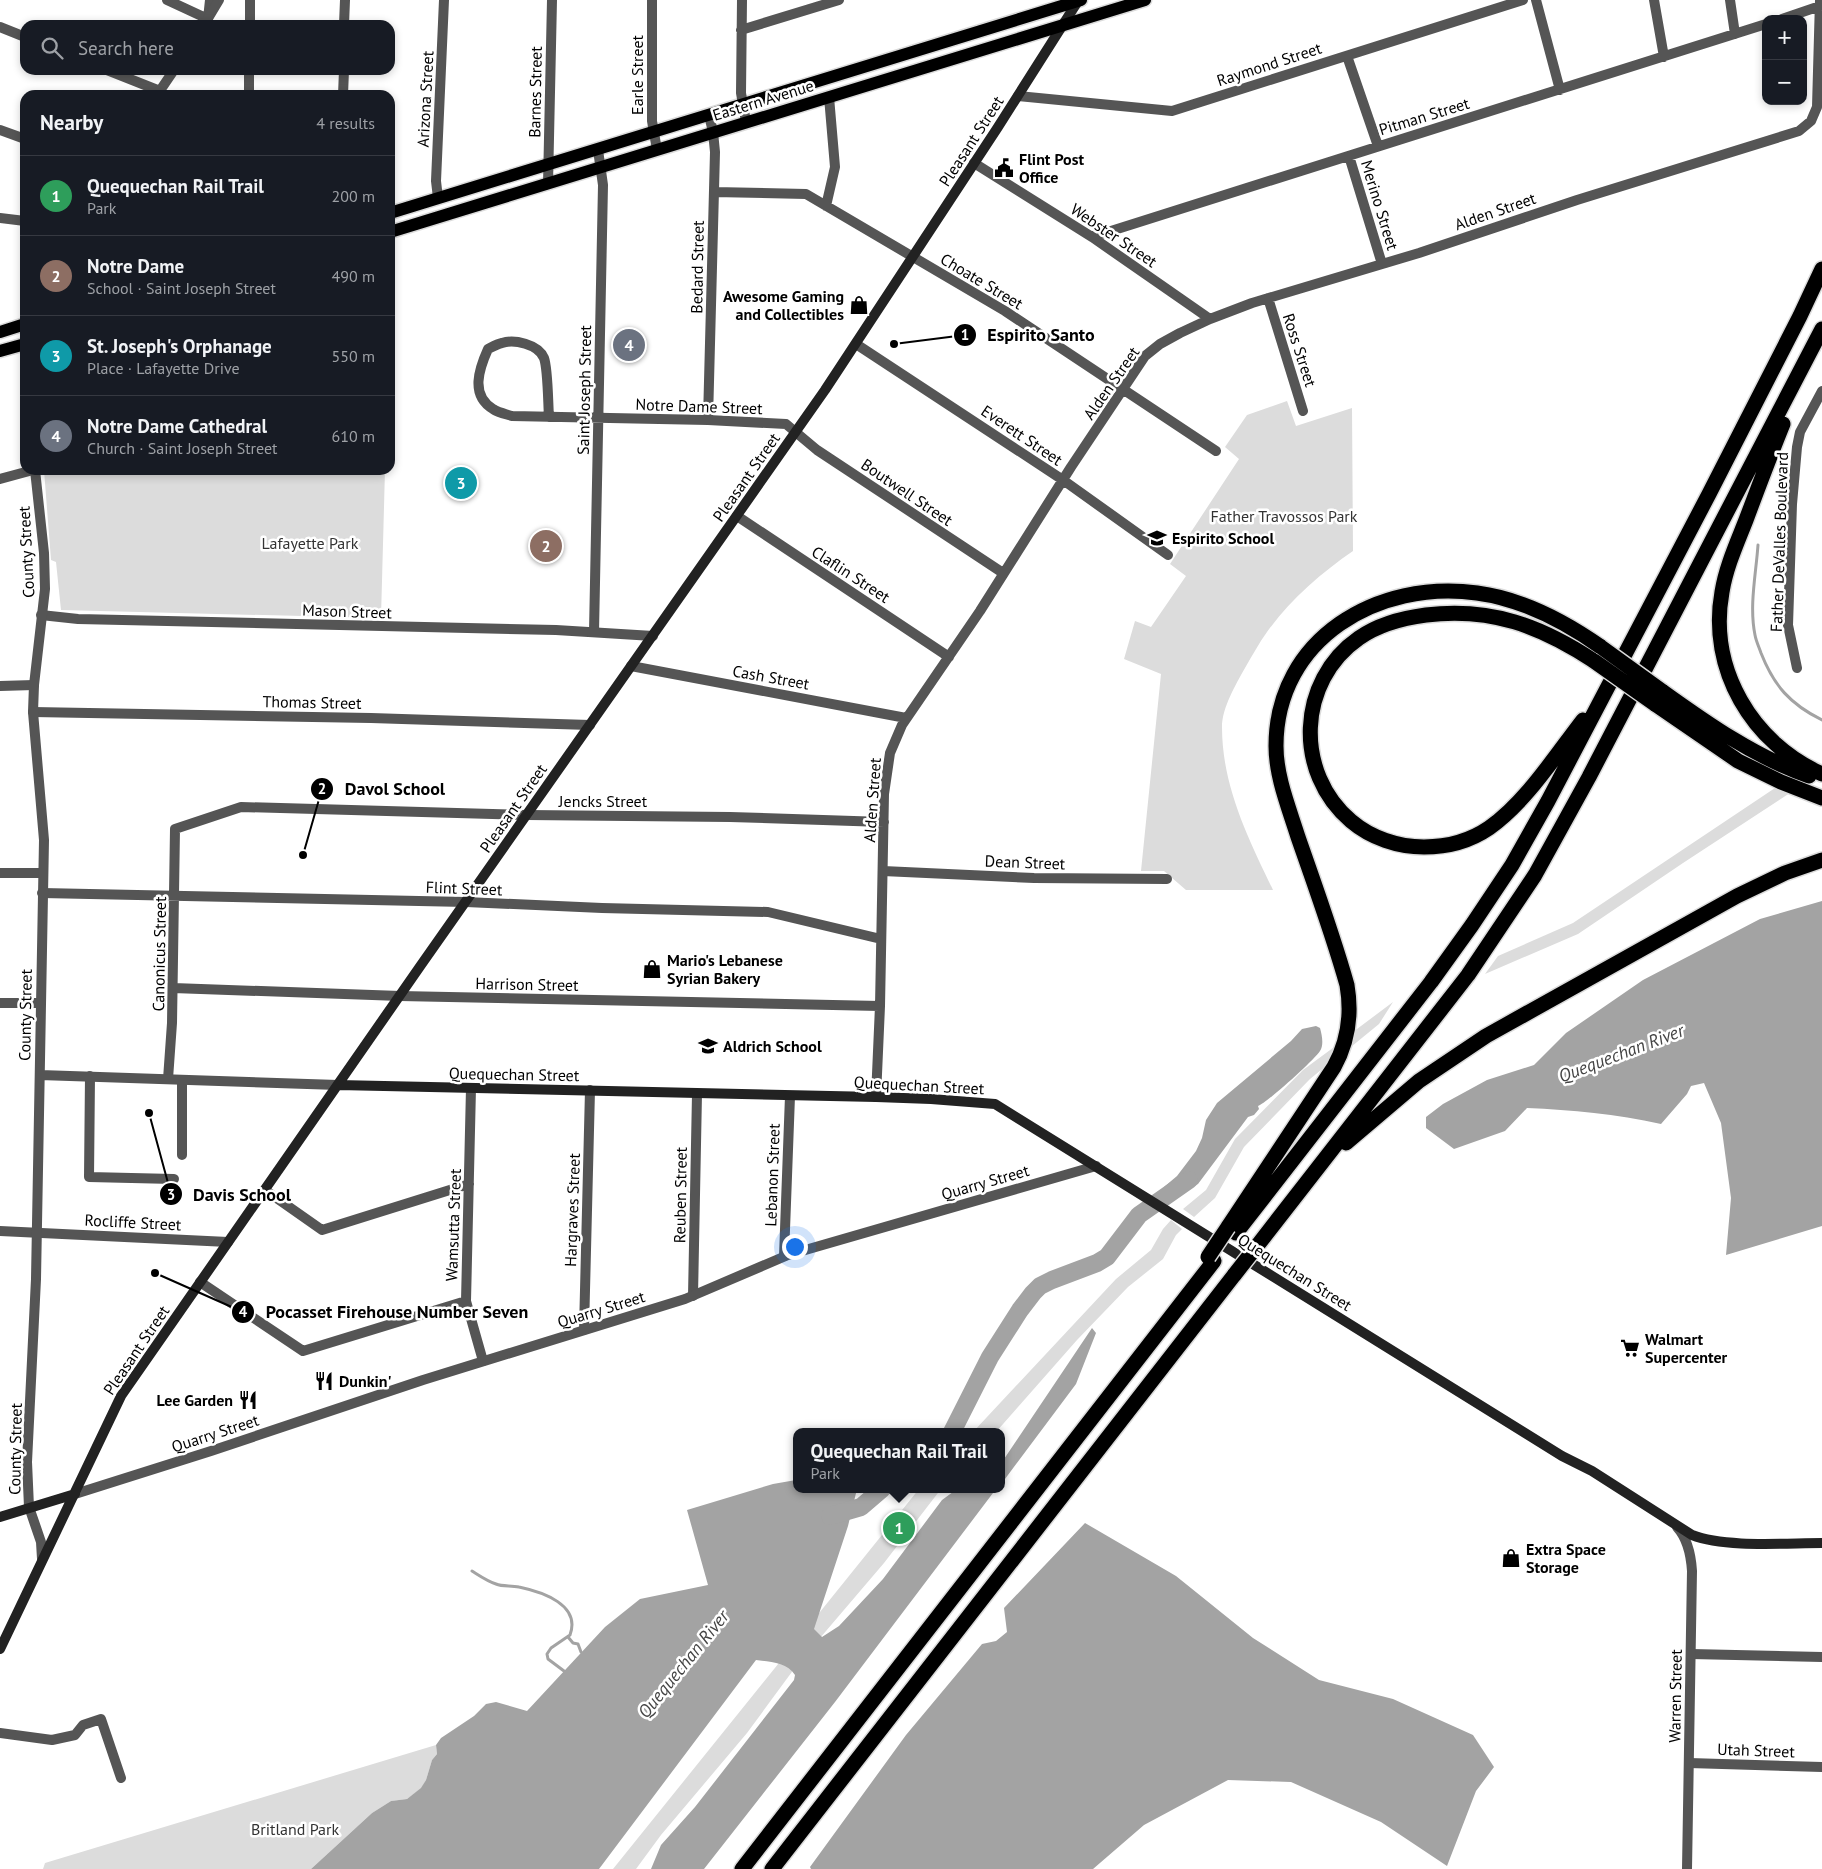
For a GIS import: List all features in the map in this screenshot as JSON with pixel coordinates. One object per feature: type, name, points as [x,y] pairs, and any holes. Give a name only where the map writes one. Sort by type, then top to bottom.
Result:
[{"type":"highway","points":[[742,1869],[1154,1339],[1232,1230],[1408,1012],[1472,925],[1512,865],[1548,801],[1775,366],[1822,269]]},
{"type":"highway","points":[[772,1869],[1456,990],[1515,906],[1563,826],[1822,329]]},
{"type":"highway","points":[[1801,769],[1774,744],[1747,712],[1728,673],[1719,623],[1722,591],[1727,570],[1812,348]]},
{"type":"highway","points":[[1232,1230],[1331,1072],[1340,1055],[1348,1030],[1350,1007],[1347,985],[1286,799],[1276,759],[1277,723],[1285,693],[1299,665],[1324,635],[1348,617],[1387,599],[1427,591],[1479,593],[1522,604],[1562,622],[1601,647],[1658,698],[1724,752],[1798,790],[1822,798]]},
{"type":"highway","points":[[1606,691],[1528,790],[1510,809],[1488,829],[1455,843],[1436,847],[1406,846],[1376,837],[1355,825],[1338,808],[1319,779],[1312,758],[1309,736],[1313,706],[1318,690],[1332,663],[1340,654],[1358,638],[1380,626],[1403,619],[1440,613],[1466,613],[1492,616],[1521,623],[1546,632],[1733,740],[1820,777]]},
{"type":"highway","points":[[1317,1169],[1419,1081],[1458,1053],[1737,896],[1785,873],[1822,860]]},
{"type":"main road","name":"Eastern Avenue","points":[[395,211],[1079,0]]},
{"type":"main road","name":"Pleasant Street","points":[[0,1649],[121,1396],[796,432],[913,258],[1079,0]]},
{"type":"main road","name":"Eastern Avenue","points":[[395,230],[1145,0]]},
{"type":"main road","points":[[0,332],[20,326]]},
{"type":"main road","points":[[0,351],[20,345]]},
{"type":"main road","name":"Quequechan Street","points":[[338,1085],[876,1097],[995,1104],[1562,1456],[1592,1471],[1664,1516],[1677,1527],[1700,1538],[1716,1541],[1822,1543]]},
{"type":"main road","name":"Quarry Street","points":[[0,1517],[75,1494]]},
{"type":"street","points":[[167,0],[202,20]]},
{"type":"street","points":[[206,20],[210,0]]},
{"type":"street","points":[[207,20],[219,0]]},
{"type":"street","points":[[250,0],[250,20]]},
{"type":"street","points":[[344,20],[345,0]]},
{"type":"street","name":"Arizona Street","points":[[438,198],[436,181],[444,0]]},
{"type":"street","name":"Barnes Street","points":[[548,184],[552,0]]},
{"type":"street","name":"Earle Street","points":[[652,0],[653,133],[657,150]]},
{"type":"street","points":[[742,0],[742,105],[746,122]]},
{"type":"street","points":[[741,30],[839,0]]},
{"type":"street","name":"Raymond Street","points":[[1018,96],[1172,111],[1523,0]]},
{"type":"street","points":[[1536,0],[1560,90]]},
{"type":"street","points":[[1654,0],[1664,57]]},
{"type":"street","points":[[1730,0],[1735,34]]},
{"type":"street","points":[[1792,15],[1820,3]]},
{"type":"street","name":"Alden Street","points":[[876,1097],[880,1006],[884,794],[888,760],[895,739],[906,718],[949,657],[1139,365],[1150,352],[1173,336],[1210,319],[1268,298],[1382,264],[1803,129],[1812,121],[1817,107],[1820,3]]},
{"type":"street","name":"Pitman Street","points":[[1092,237],[1762,25]]},
{"type":"street","points":[[0,27],[20,35]]},
{"type":"street","points":[[1347,56],[1378,146]]},
{"type":"street","points":[[118,75],[151,90]]},
{"type":"street","points":[[160,90],[171,75]]},
{"type":"street","points":[[249,75],[249,90]]},
{"type":"street","points":[[343,90],[344,75]]},
{"type":"street","points":[[826,206],[835,167],[828,97]]},
{"type":"street","name":"Bedard Street","points":[[708,420],[714,192],[713,132],[709,115]]},
{"type":"street","points":[[0,130],[20,137]]},
{"type":"street","name":"Saint Joseph Street","points":[[594,632],[603,194],[602,167],[598,150]]},
{"type":"street","name":"Merino Street","points":[[1349,156],[1382,264]]},
{"type":"street","name":"Webster Street","points":[[974,163],[1092,237],[1210,319]]},
{"type":"street","name":"Choate Street","points":[[714,192],[806,194],[1005,312],[1216,451]]},
{"type":"street","points":[[0,218],[20,220]]},
{"type":"street","name":"Ross Street","points":[[1268,298],[1303,411]]},
{"type":"street","points":[[503,342],[518,342],[533,347],[544,357],[548,389],[548,416],[512,416],[494,410],[484,402],[480,392],[478,370],[488,350],[503,342]]},
{"type":"street","name":"Everett Street","points":[[856,344],[1063,480],[1168,555]]},
{"type":"street","name":"Father DeValles Boulevard","points":[[1797,668],[1788,625],[1792,504],[1797,447],[1800,432],[1822,391]]},
{"type":"street","name":"Notre Dame Street","points":[[548,416],[786,424],[796,432]]},
{"type":"street","name":"Boutwell Street","points":[[796,432],[817,450],[1003,573]]},
{"type":"street","points":[[0,479],[20,474]]},
{"type":"street","name":"County Street","points":[[35,475],[45,570],[45,589],[34,685],[33,712],[44,840],[37,1233],[27,1462],[29,1507],[38,1531],[42,1559]]},
{"type":"street","name":"Claflin Street","points":[[737,516],[949,657]]},
{"type":"street","name":"Mason Street","points":[[42,615],[78,620],[556,630],[652,636]]},
{"type":"street","name":"Cash Street","points":[[631,666],[906,718]]},
{"type":"street","points":[[0,686],[34,685]]},
{"type":"street","name":"Thomas Street","points":[[33,712],[361,718],[590,725]]},
{"type":"street","name":"Jencks Street","points":[[175,829],[241,807],[527,816],[730,816],[884,822]]},
{"type":"street","name":"Canonicus Street","points":[[168,1079],[173,988],[175,829]]},
{"type":"street","name":"Dean Street","points":[[883,871],[1034,878],[1167,879]]},
{"type":"street","points":[[0,872],[43,873]]},
{"type":"street","name":"Flint Street","points":[[42,893],[466,902],[768,912],[881,939]]},
{"type":"street","name":"Harrison Street","points":[[173,988],[400,996],[880,1006]]},
{"type":"street","points":[[0,1003],[40,1003]]},
{"type":"street","name":"Quequechan Street","points":[[40,1076],[90,1076],[338,1085]]},
{"type":"street","points":[[90,1076],[89,1177],[174,1179]]},
{"type":"street","points":[[182,1080],[182,1155]]},
{"type":"street","name":"Wamsutta Street","points":[[471,1088],[466,1301],[483,1361]]},
{"type":"street","name":"Hargraves Street","points":[[584,1330],[590,1090]]},
{"type":"street","name":"Reuben Street","points":[[693,1296],[697,1094]]},
{"type":"street","name":"Lebanon Street","points":[[784,1256],[790,1096]]},
{"type":"street","name":"Quarry Street","points":[[75,1494],[483,1361],[693,1296],[730,1278],[784,1256],[1096,1166]]},
{"type":"street","points":[[264,1190],[322,1230],[469,1184]]},
{"type":"street","name":"Rocliffe Street","points":[[0,1231],[228,1242]]},
{"type":"street","points":[[200,1282],[303,1351],[466,1301]]},
{"type":"street","name":"Warren Street","points":[[1677,1527],[1686,1538],[1692,1565],[1687,1869]]},
{"type":"street","points":[[1691,1654],[1822,1657]]},
{"type":"street","points":[[0,1734],[52,1740],[75,1735],[83,1725],[101,1719],[120,1778]]},
{"type":"street","name":"Utah Street","points":[[1689,1763],[1822,1767]]},
{"type":"green space","name":"Father Travossos Park","points":[[1287,401],[1296,426],[1352,408],[1353,551],[1329,568],[1276,620],[1245,668],[1224,712],[1222,727],[1226,770],[1238,811],[1254,851],[1273,890],[1186,890],[1164,871],[1141,871],[1161,674],[1124,659],[1135,621],[1151,627],[1186,576],[1170,564],[1239,459],[1225,447],[1247,415]]},
{"type":"green space","name":"Lafayette Park","points":[[44,475],[385,475],[381,618],[61,610],[56,562],[51,560]]},
{"type":"green space","points":[[1778,786],[1790,793],[1578,934],[1485,974],[1498,956],[1573,923]]},
{"type":"green space","points":[[1393,1002],[1379,1024],[1346,1051],[1353,1032]]},
{"type":"green space","points":[[1345,1039],[1337,1057],[1310,1079],[1244,1147],[1215,1198],[1194,1217],[1183,1209],[1206,1190],[1235,1139],[1303,1070]]},
{"type":"green space","points":[[1171,1220],[1182,1229],[1176,1235],[1163,1259],[1128,1287],[1077,1340],[1000,1428],[977,1428],[1116,1279],[1151,1250],[1163,1229]]},
{"type":"green space","points":[[916,1493],[938,1493],[884,1563],[797,1665],[747,1733],[661,1835],[636,1869],[613,1869]]},
{"type":"green space","name":"Britland Park","points":[[436,1745],[437,1754],[432,1760],[422,1788],[407,1799],[391,1801],[372,1813],[311,1869],[43,1869],[45,1863]]},
{"type":"water","points":[[1822,901],[1822,1226],[1726,1255],[1731,1198],[1721,1123],[1704,1083],[1691,1086],[1687,1094],[1661,1124],[1594,1113],[1527,1108],[1505,1131],[1454,1149],[1426,1128],[1426,1117],[1443,1104],[1487,1080],[1534,1065],[1566,1033],[1643,980],[1760,919]]},
{"type":"water","points":[[1316,1026],[1320,1028],[1322,1037],[1320,1051],[1290,1081],[1258,1106],[1259,1109],[1254,1115],[1248,1117],[1198,1184],[1175,1197],[1164,1187],[1177,1176],[1196,1151],[1202,1138],[1206,1120],[1217,1103],[1291,1041],[1302,1029]]},
{"type":"water","points":[[1092,1328],[1096,1333],[1076,1384],[1005,1479],[1005,1458]]},
{"type":"water","points":[[793,1481],[793,1493],[856,1493],[848,1526],[814,1629],[822,1637],[839,1626],[883,1579],[942,1500],[952,1493],[993,1493],[835,1702],[704,1869],[651,1869],[661,1845],[695,1807],[794,1680],[795,1675],[788,1667],[756,1660],[599,1869],[311,1869],[372,1813],[391,1801],[407,1799],[421,1788],[426,1780],[432,1760],[437,1754],[436,1745],[441,1738],[474,1716],[486,1704],[496,1702],[527,1711],[605,1627],[640,1599],[708,1585],[687,1510],[773,1484]]},
{"type":"water","points":[[1085,1523],[1176,1576],[1253,1638],[1319,1680],[1393,1699],[1473,1735],[1494,1767],[1476,1791],[1447,1866],[1381,1822],[1291,1782],[1228,1780],[1144,1825],[1093,1869],[811,1869],[810,1867],[906,1735],[982,1644],[996,1641],[1007,1632],[1004,1608]]},
{"type":"waterway","points":[[1758,545],[1753,613],[1753,624],[1758,644],[1766,665],[1784,693],[1801,707],[1822,720]]},
{"type":"waterway","name":"Quequechan River","points":[[954,1428],[990,1357],[1033,1293],[1040,1286],[1052,1280],[1097,1263],[1107,1257],[1139,1215],[1189,1180]]},
{"type":"waterway","name":"Quequechan River","points":[[830,1516],[861,1507],[877,1493]]},
{"type":"waterway","points":[[472,1571],[499,1585],[516,1586],[539,1592],[549,1596],[565,1608],[570,1616],[572,1625],[570,1635],[551,1648],[547,1654],[548,1659],[564,1671]]},
{"type":"waterway","points":[[568,1637],[573,1643],[578,1644],[581,1652]]},
{"type":"place","name":"Flint Post Office","points":[[1004,168]]},
{"type":"place","name":"Awesome Gaming and Collectibles","points":[[859,305]]},
{"type":"place","name":"Espirito Santo","points":[[894,344]]},
{"type":"place","name":"Notre Dame Cathedral","points":[[629,345]]},
{"type":"place","name":"St. Joseph's Orphanage","points":[[461,483]]},
{"type":"place","name":"Espirito School","points":[[1157,538]]},
{"type":"place","name":"Notre Dame","points":[[546,546]]},
{"type":"place","name":"Davol School","points":[[303,855]]},
{"type":"place","name":"Mario's Lebanese Syrian Bakery","points":[[652,969]]},
{"type":"place","name":"Aldrich School","points":[[708,1046]]},
{"type":"place","name":"Davis School","points":[[149,1113]]},
{"type":"place","name":"Pocasset Firehouse Number Seven","points":[[155,1273]]},
{"type":"place","name":"Walmart Supercenter","points":[[1630,1348]]},
{"type":"place","name":"Dunkin'","points":[[324,1381]]},
{"type":"place","name":"Lee Garden","points":[[248,1400]]},
{"type":"place","name":"Quequechan Rail Trail","points":[[899,1528]]},
{"type":"place","name":"Extra Space Storage","points":[[1511,1558]]}]
